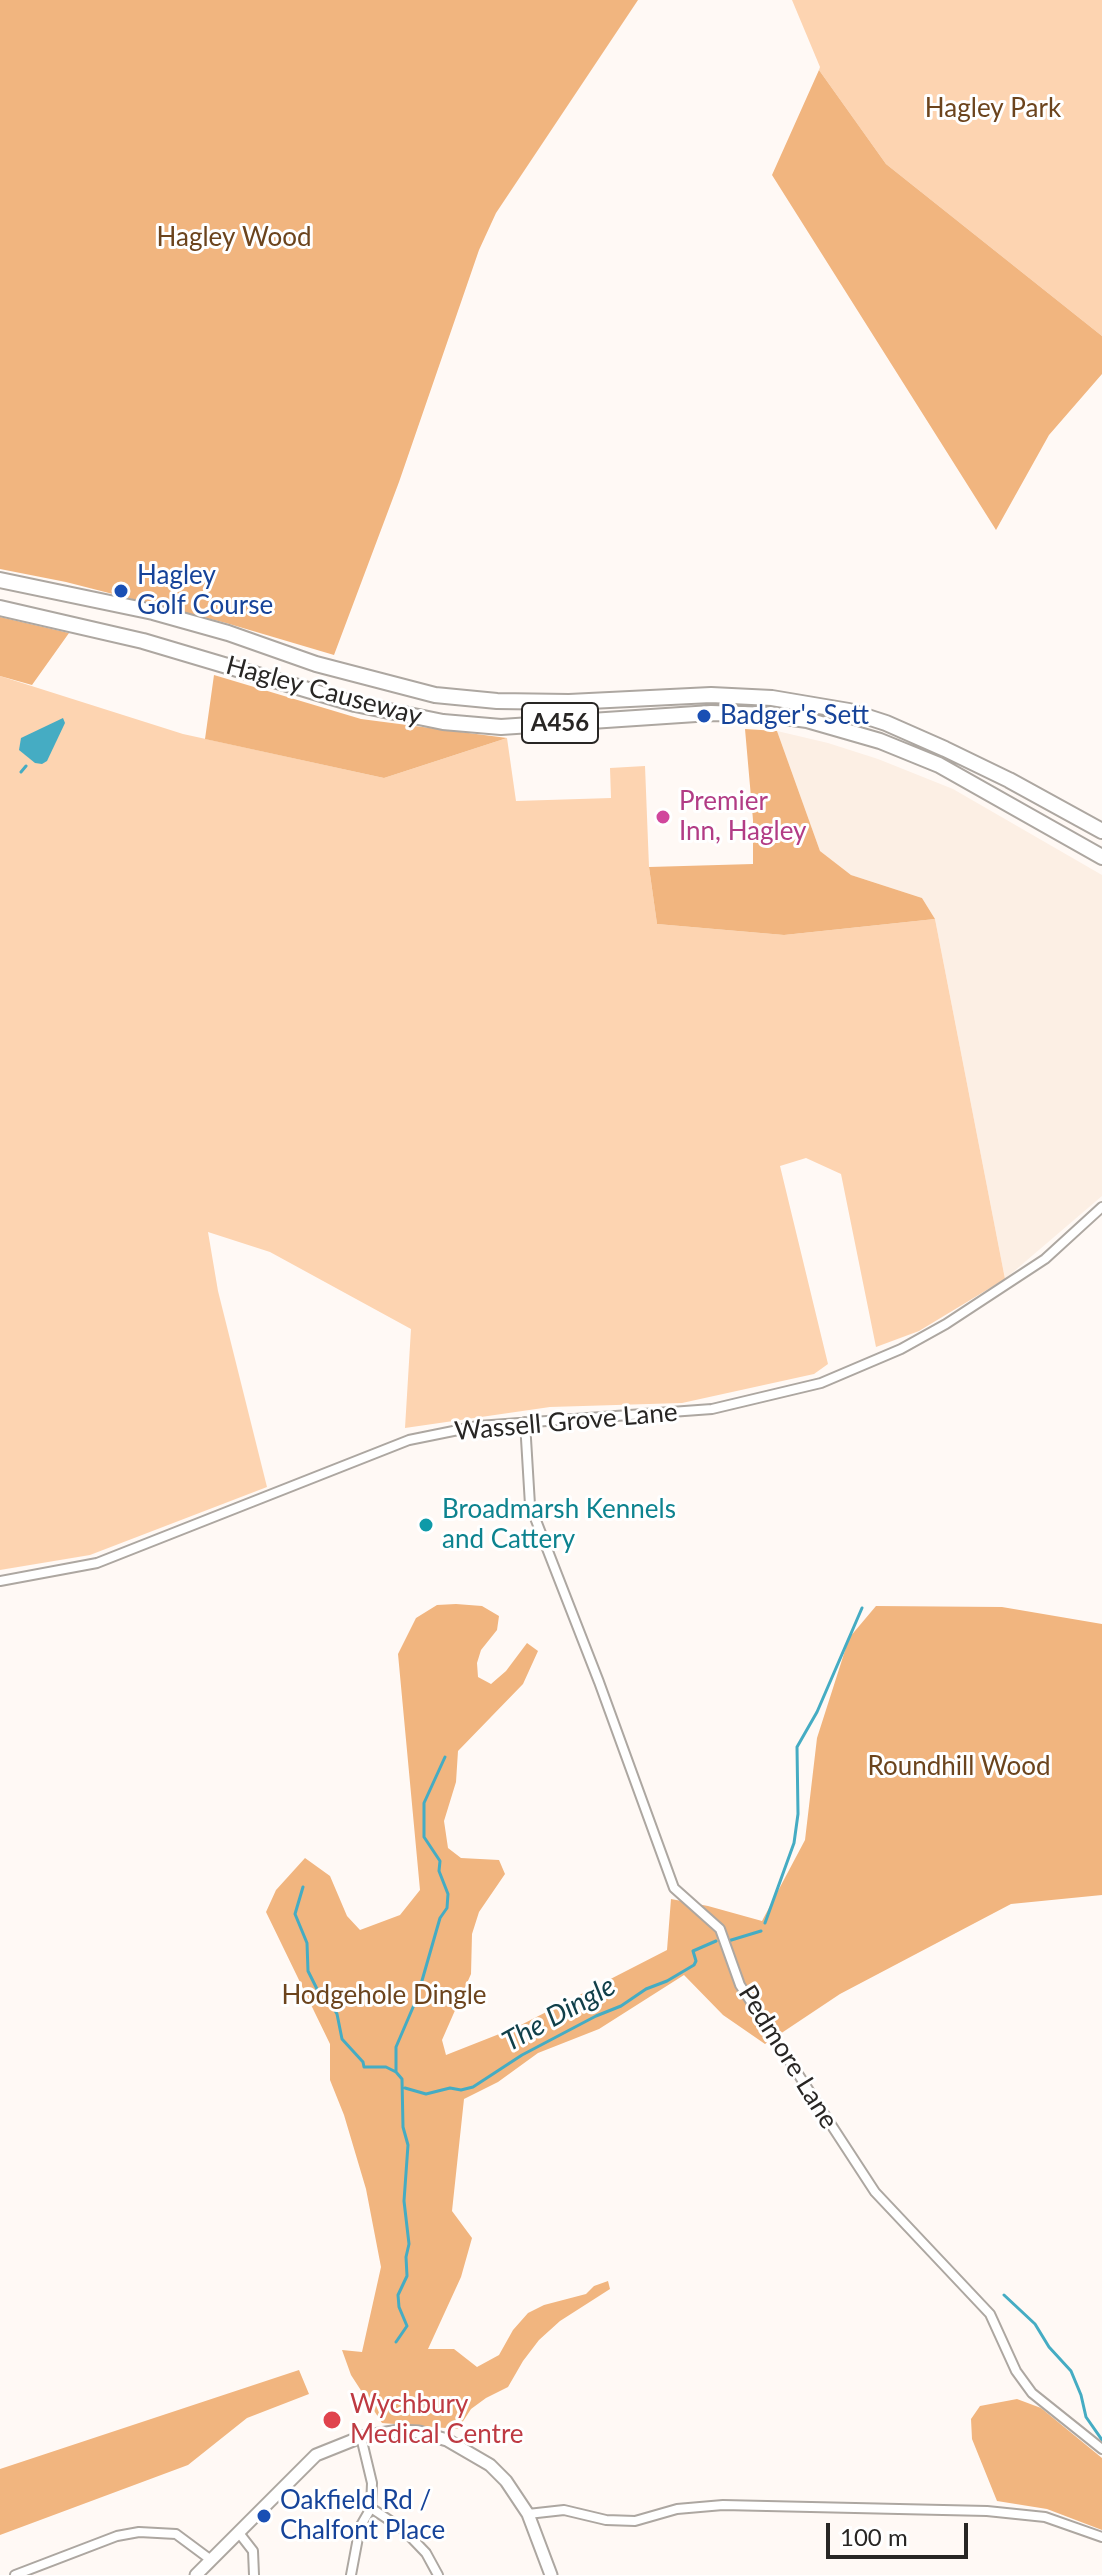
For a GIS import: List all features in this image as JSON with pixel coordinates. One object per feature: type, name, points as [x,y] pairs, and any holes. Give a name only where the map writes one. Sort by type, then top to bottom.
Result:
[{"type":"highway","name":"Hagley Causeway","points":[[0,580],[153,612],[228,633],[316,664],[435,695],[497,701],[569,702],[711,695],[772,698],[849,711],[886,723],[945,749],[1102,831]]},
{"type":"highway","name":"Hagley Causeway","points":[[0,608],[143,641],[355,704],[443,722],[501,727],[711,713],[807,720],[867,737],[939,765],[1102,857]]},
{"type":"street","name":"Wassell Grove Lane","points":[[0,1581],[97,1563],[409,1440],[478,1426],[712,1409],[821,1383],[901,1349],[946,1324],[1045,1259],[1102,1207]]},
{"type":"street","name":"Pedmore Lane","points":[[525,1422],[530,1505],[674,1888],[720,1929],[740,1985],[875,2192],[990,2314],[1016,2371],[1032,2393],[1102,2449]]},
{"type":"street","points":[[196,2575],[316,2455],[361,2437],[399,2431],[419,2432],[455,2444],[490,2465],[506,2481],[528,2514],[551,2575]]},
{"type":"street","points":[[351,2575],[360,2527],[371,2508],[372,2483],[361,2437]]},
{"type":"street","points":[[528,2514],[564,2510],[606,2520],[635,2521],[677,2509],[723,2505],[987,2511],[1045,2517],[1102,2537]]},
{"type":"street","points":[[371,2508],[404,2530],[426,2553],[438,2575]]},
{"type":"street","points":[[15,2575],[117,2536],[139,2532],[176,2534],[211,2560]]},
{"type":"street","points":[[239,2533],[253,2551],[254,2575]]},
{"type":"shaded area","points":[[777,731],[878,759],[953,789],[1102,875],[1102,1196],[1005,1279],[935,919],[922,898],[851,875],[820,851]]},
{"type":"green space","name":"Hagley Wood","points":[[0,0],[638,0],[496,213],[479,250],[399,482],[334,655],[226,623],[66,582],[0,569]]},
{"type":"green space","name":"Hagley Park","points":[[792,0],[1102,0],[1102,336],[886,164],[819,70]]},
{"type":"green space","points":[[819,70],[886,164],[1102,336],[1102,374],[1049,435],[996,530],[772,175]]},
{"type":"green space","points":[[0,617],[69,633],[32,685],[0,676]]},
{"type":"green space","points":[[214,675],[361,719],[507,738],[384,778],[205,739]]},
{"type":"green space","points":[[0,676],[183,734],[384,778],[507,738],[516,801],[611,798],[610,768],[645,766],[649,867],[657,924],[784,935],[935,919],[1005,1279],[919,1331],[876,1347],[841,1174],[806,1158],[780,1166],[828,1364],[814,1374],[682,1403],[550,1407],[405,1428],[411,1329],[270,1252],[208,1232],[218,1291],[267,1487],[90,1555],[0,1570]]},
{"type":"green space","points":[[745,729],[777,731],[820,851],[851,875],[922,898],[935,919],[784,935],[657,924],[649,867],[753,864],[753,820]]},
{"type":"green space","points":[[437,1605],[482,1606],[499,1616],[497,1630],[481,1650],[477,1663],[478,1677],[491,1684],[506,1671],[527,1643],[538,1651],[523,1684],[458,1751],[456,1782],[444,1821],[448,1848],[461,1858],[499,1860],[505,1874],[479,1912],[472,1934],[471,1974],[442,2040],[446,2055],[517,2027],[667,1950],[671,1899],[762,1921],[805,1840],[817,1738],[849,1638],[876,1606],[1002,1607],[1102,1624],[1102,1895],[1011,1904],[840,1994],[765,2044],[723,2015],[684,1975],[599,2029],[538,2053],[498,2082],[464,2099],[452,2211],[472,2238],[461,2277],[428,2349],[454,2349],[477,2367],[499,2355],[513,2330],[528,2313],[544,2305],[586,2294],[594,2286],[608,2281],[610,2289],[560,2321],[539,2340],[508,2387],[471,2409],[458,2429],[382,2423],[351,2375],[342,2350],[362,2352],[381,2267],[366,2189],[330,2080],[330,2044],[266,1912],[276,1890],[305,1858],[330,1876],[347,1916],[360,1930],[400,1915],[420,1890],[398,1654],[416,1618]]},
{"type":"green space","points":[[299,2370],[309,2394],[247,2418],[188,2465],[0,2535],[0,2469]]},
{"type":"green space","points":[[1017,2399],[1041,2408],[1102,2458],[1102,2530],[1047,2509],[997,2501],[972,2439],[971,2419],[980,2406]]},
{"type":"water","points":[[63,718],[65,723],[47,761],[35,763],[19,750],[21,738]]},
{"type":"waterway","points":[[21,772],[26,766]]},
{"type":"waterway","name":"The Dingle","points":[[765,1923],[794,1843],[798,1814],[797,1747],[817,1712],[862,1608]]},
{"type":"waterway","points":[[396,2072],[396,2047],[417,1998],[440,1918],[447,1908],[448,1894],[439,1871],[440,1861],[424,1837],[424,1803],[445,1757]]},
{"type":"waterway","name":"The Dingle","points":[[303,1887],[295,1914],[307,1943],[308,1971],[318,1991],[324,1992],[337,2014],[342,2039],[364,2067],[386,2067],[402,2079],[403,2127],[408,2145],[404,2201],[409,2244],[407,2276],[398,2295],[407,2326],[396,2342]]},
{"type":"waterway","name":"The Dingle","points":[[728,1941],[761,1931]]},
{"type":"waterway","name":"The Dingle","points":[[405,2088],[426,2094],[473,2087],[522,2055],[621,2006],[646,1989],[694,1965],[693,1951],[716,1941]]},
{"type":"waterway","points":[[1004,2295],[1035,2324],[1049,2347],[1071,2371],[1086,2417],[1102,2440]]},
{"type":"waterway","name":"The Dingle","points":[[391,2412],[392,2406]]},
{"type":"place","name":"Hagley Golf Course","points":[[121,591]]},
{"type":"place","name":"Badger's Sett","points":[[704,716]]},
{"type":"place","name":"Premier Inn, Hagley","points":[[663,817]]},
{"type":"place","name":"Broadmarsh Kennels and Cattery","points":[[426,1525]]},
{"type":"place","name":"Wychbury Medical Centre","points":[[332,2420]]},
{"type":"place","name":"Oakfield Rd / Chalfont Place","points":[[264,2516]]},
{"type":"park label","name":"Roundhill Wood","points":[[959,1767]]},
{"type":"park label","name":"Hodgehole Dingle","points":[[384,1996]]}]
